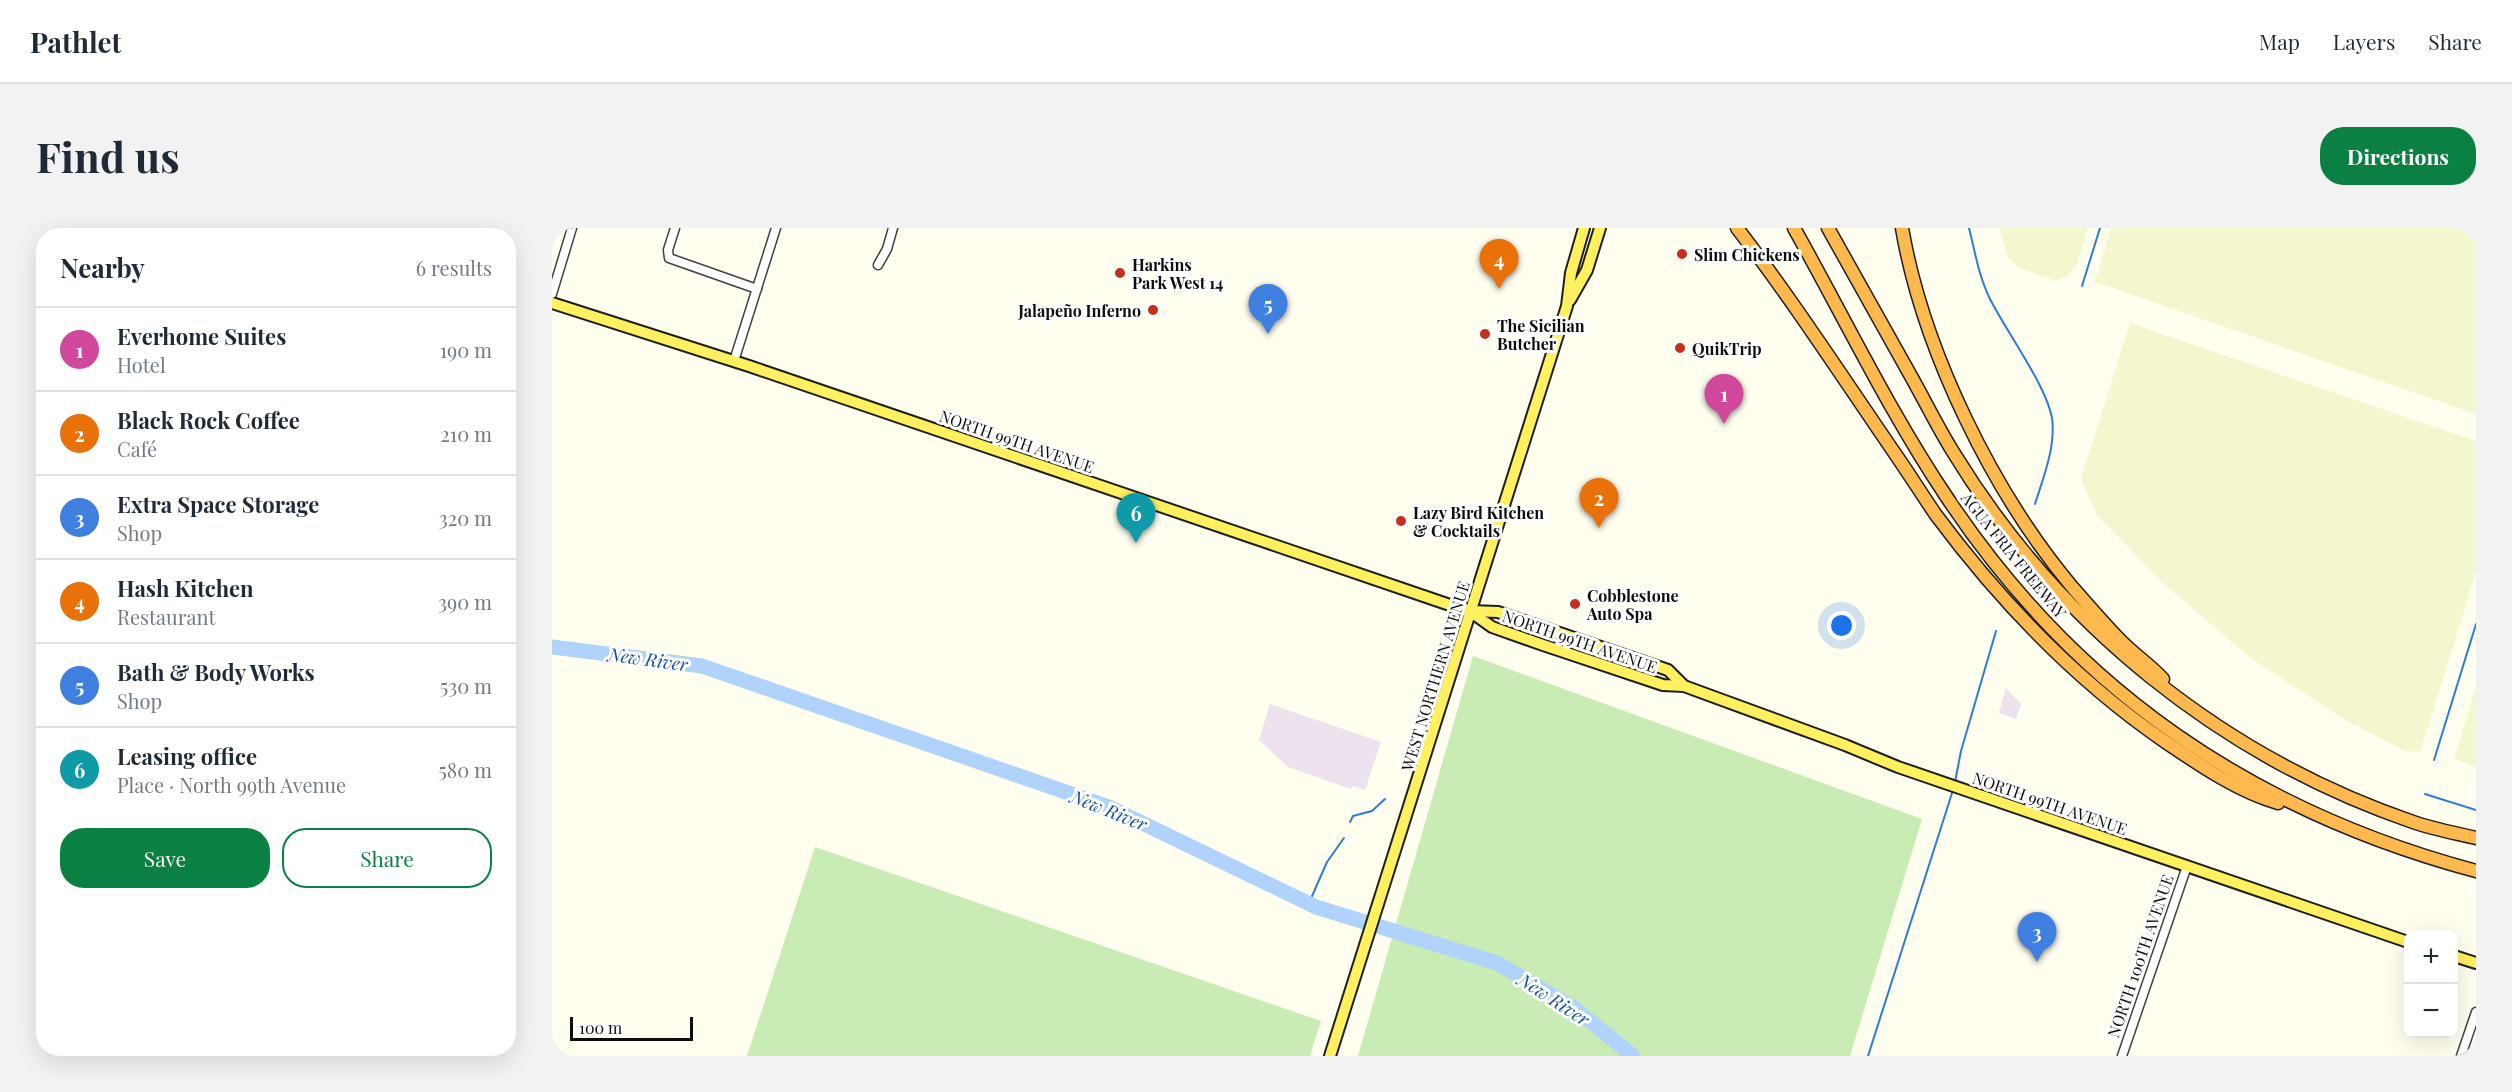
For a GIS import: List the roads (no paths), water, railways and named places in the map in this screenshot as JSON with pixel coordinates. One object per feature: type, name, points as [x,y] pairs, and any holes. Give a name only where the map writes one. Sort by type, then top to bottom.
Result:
[{"type":"highway","points":[[1737,228],[1935,513],[1976,566],[2033,628],[2107,696],[2149,730],[2187,756],[2263,799],[2306,811]]},
{"type":"highway","name":"AGUA FRIA FREEWAY","points":[[1794,228],[1908,434],[1945,496],[2024,598],[2096,672],[2175,736],[2227,770],[2306,811],[2411,853],[2476,871]]},
{"type":"highway","name":"AGUA FRIA FREEWAY","points":[[1828,228],[1954,454],[2037,569],[2116,649],[2173,695],[2237,739],[2309,779],[2414,823],[2476,838]]},
{"type":"highway","points":[[1902,228],[1920,305],[1940,360],[1970,425],[2005,492],[2066,579],[2124,643],[2156,672],[2173,695]]},
{"type":"main road","name":"WEST NORTHERN AVENUE","points":[[1330,1056],[1567,306],[1571,273],[1584,228]]},
{"type":"main road","name":"WEST NORTHERN AVENUE","points":[[1567,306],[1587,270],[1600,228]]},
{"type":"main road","name":"NORTH 99TH AVENUE","points":[[552,303],[734,361],[1471,611],[1498,612],[1668,670],[1684,686]]},
{"type":"main road","name":"NORTH 99TH AVENUE","points":[[1471,611],[1492,627],[1533,642],[1663,685],[1684,686],[1935,780],[2404,940]]},
{"type":"main road","points":[[2458,957],[2476,963]]},
{"type":"street","points":[[552,294],[572,228]]},
{"type":"street","points":[[675,228],[668,250],[669,258],[757,289]]},
{"type":"street","points":[[734,361],[776,228]]},
{"type":"street","points":[[878,265],[887,249],[893,228]]},
{"type":"street","name":"NORTH 100TH AVENUE","points":[[2122,1056],[2187,866]]},
{"type":"street","points":[[2461,1056],[2476,1012]]},
{"type":"waterway","points":[[1969,228],[1986,291],[2034,374],[2052,418],[2050,451],[2035,504]]},
{"type":"waterway","points":[[2082,286],[2100,228]]},
{"type":"waterway","points":[[2434,760],[2476,624]]},
{"type":"waterway","points":[[1955,782],[1961,751],[1996,631]]},
{"type":"waterway","name":"New River","points":[[552,647],[702,666],[1109,807],[1316,907],[1497,963],[1574,1008],[1633,1056]]},
{"type":"waterway","points":[[1868,1056],[1953,790]]},
{"type":"waterway","points":[[2425,794],[2476,810]]},
{"type":"waterway","points":[[1350,822],[1353,816],[1372,811],[1385,799]]},
{"type":"waterway","points":[[1309,903],[1327,862],[1344,838]]},
{"type":"place","name":"Slim Chickens","points":[[1682,254]]},
{"type":"place","name":"Harkins Park West 14","points":[[1120,273]]},
{"type":"place","name":"Hash Kitchen","points":[[1499,289]]},
{"type":"place","name":"Jalapeño Inferno","points":[[1153,310]]},
{"type":"place","name":"Bath & Body Works","points":[[1268,334]]},
{"type":"place","name":"The Sicilian Butcher","points":[[1485,334]]},
{"type":"place","name":"QuikTrip","points":[[1680,348]]},
{"type":"place","name":"Everhome Suites","points":[[1724,424]]},
{"type":"place","name":"Lazy Bird Kitchen & Cocktails","points":[[1401,521]]},
{"type":"place","name":"Black Rock Coffee","points":[[1599,528]]},
{"type":"place","name":"Leasing office","points":[[1136,543]]},
{"type":"place","name":"Cobblestone Auto Spa","points":[[1575,604]]},
{"type":"place","name":"Extra Space Storage","points":[[2037,962]]}]
